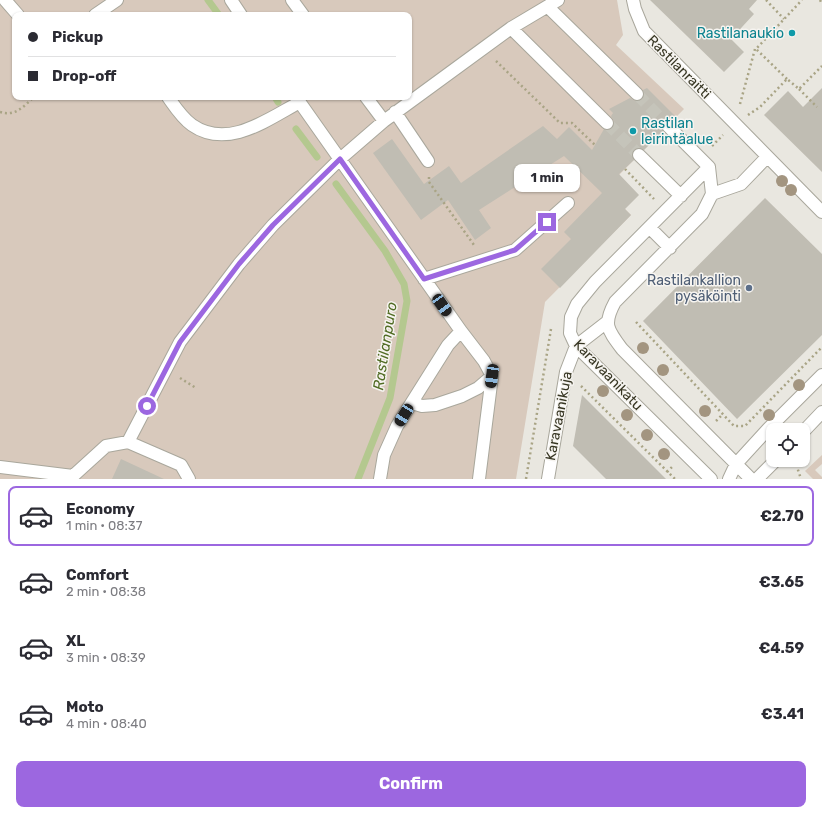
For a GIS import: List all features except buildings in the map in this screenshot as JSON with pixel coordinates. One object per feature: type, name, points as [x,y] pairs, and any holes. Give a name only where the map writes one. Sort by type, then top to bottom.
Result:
[{"type":"street","points":[[5,0],[15,12]]},
{"type":"street","points":[[103,10],[118,0]]},
{"type":"street","points":[[292,0],[302,12]]},
{"type":"street","name":"Rastilanraitti","points":[[633,0],[644,31],[822,212]]},
{"type":"street","points":[[412,100],[511,28],[553,3],[637,94]]},
{"type":"street","points":[[511,28],[607,123]]},
{"type":"street","points":[[170,100],[182,116],[191,125],[199,130],[212,134],[228,135],[243,132],[296,100]]},
{"type":"street","points":[[299,100],[424,279],[484,361],[492,376],[479,479]]},
{"type":"street","points":[[368,100],[384,121]]},
{"type":"street","points":[[128,442],[180,342],[239,264],[273,225],[340,159],[384,121],[412,100]]},
{"type":"street","points":[[395,112],[428,161]]},
{"type":"street","points":[[576,346],[607,322],[615,302],[702,214],[712,194],[709,167],[668,126]]},
{"type":"street","points":[[639,155],[681,196]]},
{"type":"street","points":[[712,194],[741,184],[767,157]]},
{"type":"street","name":"Karavaanikatu","points":[[709,167],[595,282],[577,304],[571,317],[570,333],[576,346],[711,479]]},
{"type":"street","points":[[424,279],[515,250],[568,203]]},
{"type":"street","points":[[650,228],[670,248]]},
{"type":"street","name":"Karavaanikatu","points":[[607,322],[611,335],[622,349],[751,479]]},
{"type":"street","points":[[380,479],[384,455],[397,426],[448,345],[461,331]]},
{"type":"street","name":"Karavaanikuja","points":[[548,479],[566,372],[576,346]]},
{"type":"street","points":[[729,479],[736,464],[768,429],[822,375]]},
{"type":"street","points":[[412,403],[422,406],[435,404],[462,396],[478,388],[492,376]]},
{"type":"street","points":[[810,425],[822,412]]},
{"type":"street","points":[[0,467],[73,476],[106,446],[128,442],[181,465],[189,479]]},
{"type":"street","points":[[757,479],[769,467]]},
{"type":"path","points":[[766,0],[784,18]]},
{"type":"path","points":[[735,124],[756,49],[802,0]]},
{"type":"path","points":[[820,0],[822,4]]},
{"type":"path","points":[[483,48],[560,123],[572,123],[594,145]]},
{"type":"path","points":[[756,49],[817,107]]},
{"type":"path","points":[[799,89],[822,66]]},
{"type":"path","points":[[735,124],[760,107],[787,79]]},
{"type":"path","points":[[0,112],[4,113],[20,110],[31,100]]},
{"type":"path","points":[[428,161],[429,182],[475,246]]},
{"type":"path","points":[[625,169],[656,201]]},
{"type":"path","points":[[636,322],[734,426],[745,426],[822,347]]},
{"type":"path","points":[[547,354],[675,479]]},
{"type":"path","points":[[797,467],[801,479]]},
{"type":"shaded area","points":[[0,0],[617,0],[623,35],[616,45],[684,109],[619,175],[625,209],[631,215],[545,302],[516,479],[0,479]]},
{"type":"shaded area","points":[[822,455],[822,464],[815,470],[822,477],[822,479],[813,479],[805,471]]},
{"type":"waterway","points":[[208,0],[217,12]]},
{"type":"waterway","points":[[296,129],[317,157]]},
{"type":"waterway","name":"Rastilanpuro","points":[[336,184],[385,251],[404,284],[407,301],[390,398],[358,479]]},
{"type":"tunnel","points":[[637,94],[668,126]]},
{"type":"tunnel","points":[[607,123],[639,155]]},
{"type":"place","name":"Rastilanaukio","points":[[792,33]]},
{"type":"place","name":"Rastilan leirintäalue","points":[[633,131]]},
{"type":"place","name":"Rastilankallion pysäköinti","points":[[749,288]]},
{"type":"route","points":[[147,406],[180,342],[239,264],[273,225],[340,159],[424,279],[515,250],[547,222]]}]
